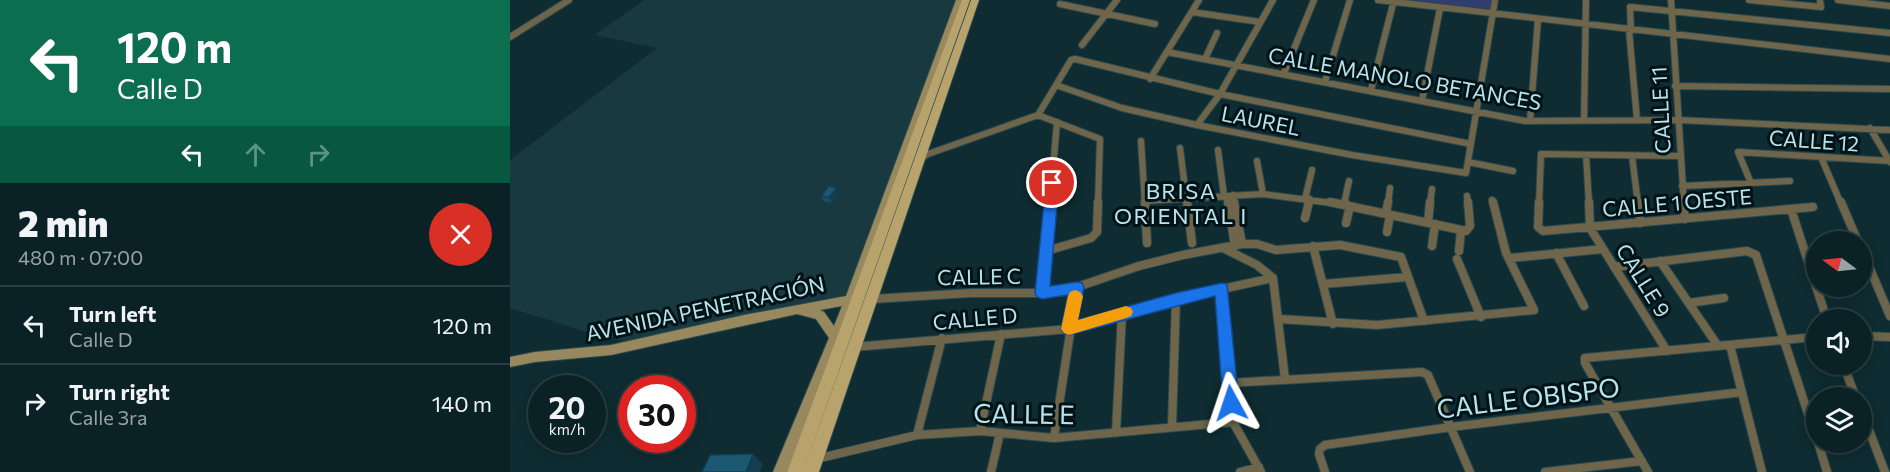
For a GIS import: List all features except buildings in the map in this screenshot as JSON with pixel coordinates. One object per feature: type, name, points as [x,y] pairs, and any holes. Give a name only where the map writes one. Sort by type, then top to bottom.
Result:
[{"type":"main road","points":[[795,472],[861,299],[966,0]]},
{"type":"main road","points":[[811,472],[854,347],[861,299],[920,159],[975,0]]},
{"type":"street","points":[[510,37],[569,0]]},
{"type":"street","points":[[780,472],[835,337],[861,299],[960,0]]},
{"type":"street","points":[[1082,45],[1117,0]]},
{"type":"street","points":[[1150,79],[1199,0]]},
{"type":"street","points":[[1197,125],[1220,94],[1273,0]]},
{"type":"street","points":[[1284,74],[1314,0]]},
{"type":"street","points":[[1325,82],[1350,0]]},
{"type":"street","points":[[1378,0],[1890,59]]},
{"type":"street","points":[[1495,0],[1468,162],[1513,171]]},
{"type":"street","points":[[1584,121],[1586,0]]},
{"type":"street","name":"CALLE 11","points":[[1671,0],[1679,156],[1685,219]]},
{"type":"street","points":[[1749,0],[1821,3]]},
{"type":"street","points":[[1838,0],[1890,6]]},
{"type":"street","points":[[1371,90],[1394,1]]},
{"type":"street","points":[[1060,4],[1155,24]]},
{"type":"street","points":[[1637,120],[1629,7],[1890,33]]},
{"type":"street","points":[[1422,101],[1440,8]]},
{"type":"street","points":[[1192,12],[1260,21]]},
{"type":"street","points":[[1530,122],[1538,19]]},
{"type":"street","points":[[1205,59],[1217,33]]},
{"type":"street","name":"CALLE MANOLO BETANCES","points":[[1167,52],[1530,122],[1678,120],[1890,130]]},
{"type":"street","points":[[920,159],[928,154],[1038,115],[1071,60],[1075,58],[1150,79],[1471,144]]},
{"type":"street","name":"LAUREL","points":[[1056,85],[1122,108],[1352,155],[1464,173],[1467,172],[1468,162]]},
{"type":"street","points":[[1675,86],[1890,89]]},
{"type":"street","points":[[1038,115],[1098,137],[1097,232],[1091,238],[1046,251]]},
{"type":"street","points":[[1042,293],[1057,122]]},
{"type":"street","points":[[1870,128],[1890,161]]},
{"type":"street","points":[[1141,141],[1147,243]]},
{"type":"street","points":[[1180,148],[1192,243]]},
{"type":"street","points":[[1218,150],[1239,245]]},
{"type":"street","name":"CALLE 12","points":[[1751,183],[1737,154],[1742,152],[1890,161]]},
{"type":"street","name":"CALLE 1 OESTE","points":[[1586,155],[1540,155],[1538,227],[1543,231],[1814,207]]},
{"type":"street","points":[[1590,228],[1586,155],[1679,156]]},
{"type":"street","points":[[1632,156],[1640,223]]},
{"type":"street","points":[[1821,157],[1853,231]]},
{"type":"street","points":[[1257,160],[1263,194]]},
{"type":"street","points":[[1305,218],[1312,170]]},
{"type":"street","points":[[1346,223],[1348,181]]},
{"type":"street","points":[[1682,186],[1790,181]]},
{"type":"street","points":[[1387,232],[1390,188]]},
{"type":"street","points":[[1432,189],[1432,246]]},
{"type":"street","points":[[1145,201],[1263,194],[1347,205],[1466,231],[1470,226],[1467,196]]},
{"type":"street","points":[[1279,319],[1377,325],[1481,317],[1534,310],[1503,243],[1492,200]]},
{"type":"street","points":[[1791,209],[1823,309]]},
{"type":"street","name":"CALLE 9","points":[[1590,228],[1667,351]]},
{"type":"street","points":[[1461,230],[1458,255],[1481,317]]},
{"type":"street","name":"CALLE C","points":[[861,299],[971,293],[1042,293],[1077,287],[1139,266],[1239,245],[1257,244],[1276,250],[1340,245],[1401,257],[1408,277]]},
{"type":"street","points":[[1313,246],[1333,324]]},
{"type":"street","points":[[1223,248],[1257,265],[1273,278],[1284,379]]},
{"type":"street","points":[[1510,258],[1603,249]]},
{"type":"street","points":[[1614,267],[1752,252],[1756,255],[1806,406]]},
{"type":"street","points":[[1556,253],[1584,306]]},
{"type":"street","points":[[1660,261],[1718,346]]},
{"type":"street","points":[[1872,274],[1890,316]]},
{"type":"street","points":[[1323,284],[1408,277],[1424,321]]},
{"type":"street","name":"CALLE D","points":[[854,347],[1069,329],[1176,298],[1273,278]]},
{"type":"street","points":[[1054,438],[1077,287]]},
{"type":"street","points":[[1222,288],[1233,422],[1260,469],[1240,472]]},
{"type":"street","points":[[1172,426],[1176,298]]},
{"type":"street","points":[[1689,303],[1724,298]]},
{"type":"street","name":"AVENIDA PENETRACIÓN","points":[[510,362],[535,357],[611,350],[794,310],[861,299]]},
{"type":"street","points":[[794,310],[820,315],[835,337]]},
{"type":"street","points":[[1116,433],[1122,313]]},
{"type":"street","points":[[980,431],[1001,334]]},
{"type":"street","points":[[1872,336],[1890,337]]},
{"type":"street","points":[[917,435],[942,338]]},
{"type":"street","points":[[1648,472],[1585,363],[1585,358],[1806,338]]},
{"type":"street","points":[[1730,345],[1762,472]]},
{"type":"street","points":[[1229,383],[1422,372],[1428,375],[1470,472]]},
{"type":"street","name":"CALLE OBISPO","points":[[1325,472],[1319,454],[1320,449],[1325,445],[1451,427],[1742,392]]},
{"type":"street","name":"CALLE E","points":[[816,459],[917,435],[980,431],[1054,438],[1233,422]]},
{"type":"street","points":[[992,472],[1000,433]]},
{"type":"street","points":[[1872,438],[1885,472]]},
{"type":"street","points":[[1821,453],[1827,472]]},
{"type":"street","points":[[1545,472],[1642,461]]},
{"type":"shaded area","points":[[644,0],[965,0],[858,294],[625,341],[583,331],[510,308],[510,160],[657,48],[595,35]]},
{"type":"shaded area","points":[[1398,0],[1492,0],[1490,12]]},
{"type":"slow traffic","points":[[1075,296],[1069,329],[1126,312]]},
{"type":"district","name":"BRISA ORIENTAL I","points":[[1181,202]]},
{"type":"route","points":[[1052,183],[1042,293],[1077,287],[1069,329],[1176,298],[1222,288],[1231,403]]}]
